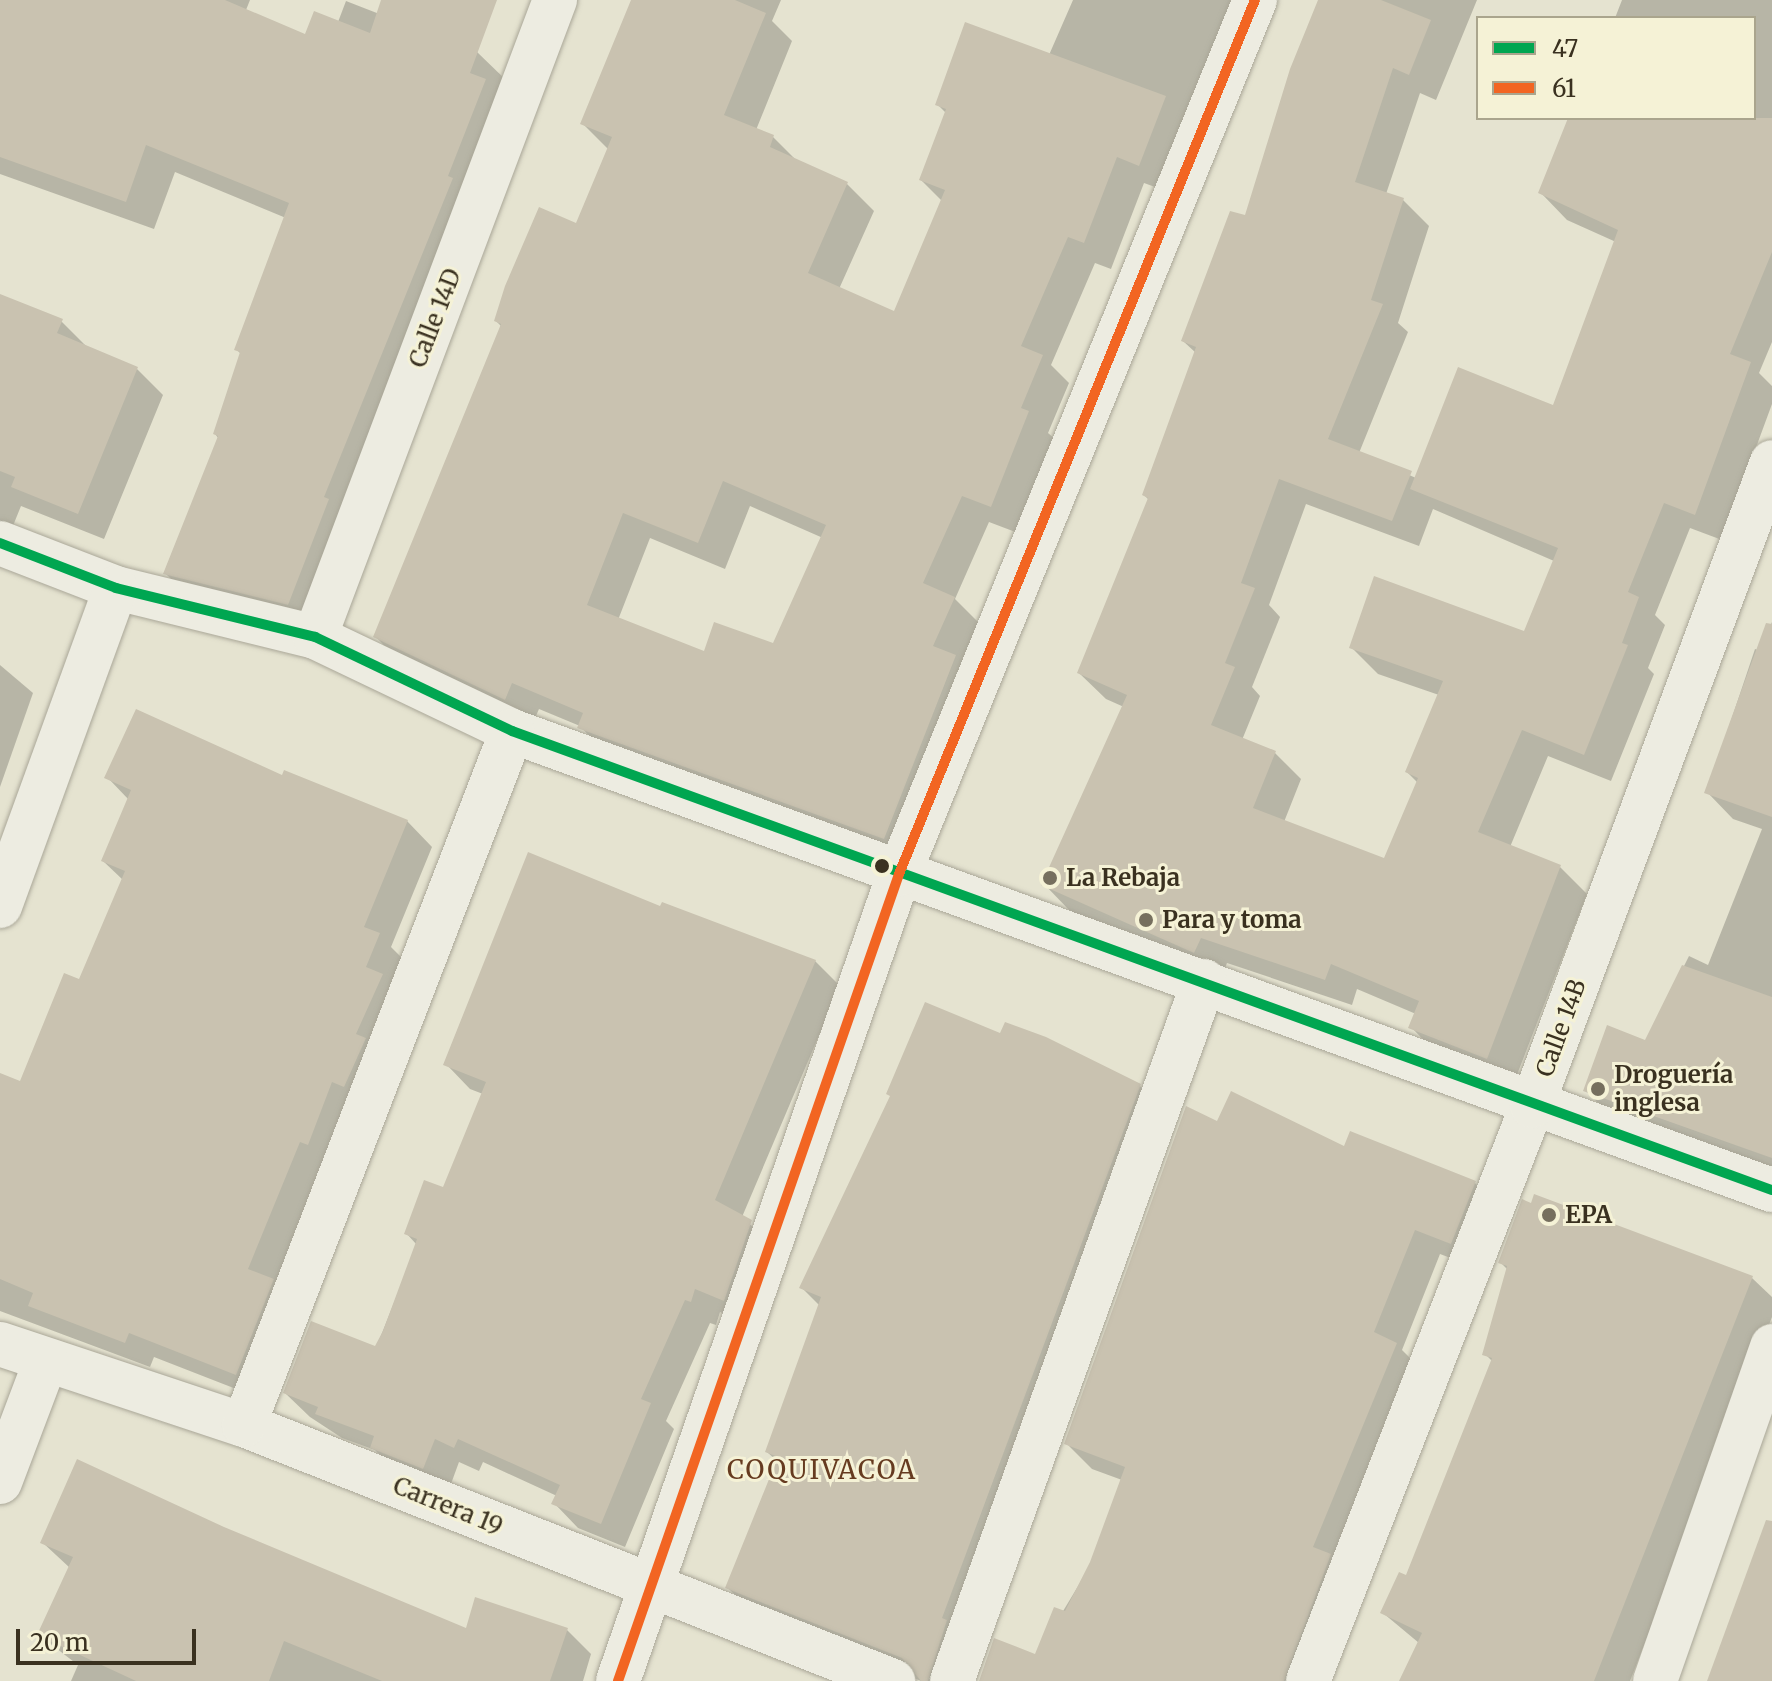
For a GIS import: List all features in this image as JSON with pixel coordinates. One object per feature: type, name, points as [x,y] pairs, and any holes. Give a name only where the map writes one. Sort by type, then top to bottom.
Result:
[{"type":"street","name":"Calle 14D","points":[[315,637],[555,0]]},
{"type":"street","points":[[618,1681],[899,874],[1255,0]]},
{"type":"street","name":"Calle 14B","points":[[1308,1681],[1532,1106],[1772,462]]},
{"type":"street","points":[[0,543],[116,588],[315,637],[512,731],[899,874],[1204,981],[1532,1106],[1772,1190]]},
{"type":"street","points":[[0,906],[116,588]]},
{"type":"street","points":[[244,1425],[512,731]]},
{"type":"street","points":[[952,1681],[1204,981]]},
{"type":"street","name":"Carrera 19","points":[[0,1344],[244,1425],[893,1681]]},
{"type":"street","points":[[1655,1681],[1772,1346]]},
{"type":"street","points":[[0,1482],[46,1360]]},
{"type":"building","points":[[0,0],[225,0],[305,34],[314,11],[370,33],[381,0],[497,0],[470,73],[486,79],[448,176],[453,178],[324,497],[329,499],[288,605],[163,574],[218,436],[213,434],[240,352],[234,350],[289,203],[146,145],[126,202],[0,157]]},
{"type":"building","points":[[631,0],[735,0],[766,13],[724,115],[774,135],[770,147],[848,182],[808,273],[894,311],[945,190],[919,180],[946,109],[935,105],[965,22],[1166,96],[1139,166],[1117,157],[1084,243],[1068,237],[1021,346],[1043,355],[1021,408],[1029,411],[991,507],[962,496],[923,583],[955,597],[933,646],[956,655],[884,839],[577,728],[583,713],[512,683],[505,700],[373,637],[501,324],[494,321],[505,286],[539,207],[576,223],[612,137],[580,124]],"holes":[[[723,481],[826,525],[773,643],[714,622],[704,651],[587,605],[623,513],[698,543]]]},
{"type":"building","points":[[1318,0],[1381,0],[1431,20],[1409,75],[1393,68],[1355,182],[1404,198],[1371,300],[1383,304],[1328,439],[1412,471],[1392,521],[1279,479],[1241,583],[1255,588],[1225,663],[1235,667],[1211,725],[1276,751],[1253,808],[1384,858],[1418,778],[1405,772],[1443,681],[1349,648],[1374,576],[1524,631],[1558,548],[1410,489],[1458,367],[1553,405],[1618,230],[1538,193],[1567,120],[1772,118],[1772,252],[1730,354],[1751,362],[1695,515],[1664,503],[1628,592],[1639,597],[1622,643],[1628,645],[1584,755],[1522,730],[1478,832],[1561,865],[1487,1059],[1408,1028],[1419,1001],[1331,964],[1325,980],[1201,938],[1194,953],[1041,885],[1127,695],[1077,673],[1148,498],[1142,495],[1196,347],[1181,341],[1230,211],[1245,215],[1290,69]]},
{"type":"building","points":[[0,294],[63,319],[57,333],[138,367],[78,514],[11,487],[15,477],[0,471]]},
{"type":"building","points":[[1766,623],[1772,624],[1772,817],[1704,793]]},
{"type":"building","points":[[136,709],[282,775],[284,770],[408,820],[364,927],[380,933],[366,967],[383,974],[356,1034],[366,1038],[344,1087],[332,1082],[308,1145],[300,1142],[248,1269],[274,1279],[236,1375],[129,1333],[125,1343],[28,1306],[33,1293],[0,1279],[0,1073],[20,1081],[64,973],[79,979],[125,871],[101,861],[131,790],[104,778]]},
{"type":"building","points":[[528,852],[660,906],[662,902],[816,960],[715,1200],[752,1220],[724,1301],[695,1289],[691,1302],[685,1300],[641,1399],[651,1403],[601,1524],[551,1504],[560,1485],[458,1439],[454,1448],[435,1439],[423,1469],[370,1448],[374,1436],[315,1414],[318,1407],[283,1393],[311,1321],[375,1346],[383,1331],[417,1239],[404,1234],[424,1180],[443,1187],[486,1082],[443,1065]]},
{"type":"building","points":[[1682,965],[1772,997],[1772,1158],[1583,1091],[1607,1025],[1645,1040]]},
{"type":"building","points":[[925,1002],[1000,1033],[1005,1022],[1046,1037],[1141,1084],[942,1618],[947,1620],[928,1681],[921,1681],[902,1658],[725,1588],[778,1457],[765,1452],[821,1297],[799,1288],[890,1096],[886,1094]]},
{"type":"building","points":[[1231,1091],[1344,1146],[1350,1131],[1476,1181],[1451,1244],[1415,1230],[1374,1332],[1397,1343],[1313,1547],[1331,1554],[1284,1681],[979,1681],[994,1638],[1035,1654],[1054,1607],[1065,1611],[1090,1562],[1125,1467],[1064,1444],[1186,1106],[1217,1121]]},
{"type":"building","points":[[1534,1194],[1753,1276],[1594,1681],[1399,1681],[1422,1633],[1380,1613],[1399,1572],[1406,1575],[1492,1358],[1482,1355],[1507,1266],[1498,1263],[1522,1199],[1531,1203]]},
{"type":"building","points":[[77,1459],[224,1527],[466,1628],[475,1597],[568,1628],[550,1681],[382,1681],[284,1641],[269,1681],[136,1681],[37,1635],[73,1557],[40,1543]]},
{"type":"building","points":[[1766,1520],[1772,1521],[1772,1681],[1707,1681]]},
{"type":"transit line","name":"61","points":[[618,1681],[899,874],[1255,0]]},
{"type":"transit line","name":"47","points":[[0,543],[116,588],[315,637],[512,731],[1772,1190]]},
{"type":"place","name":"La Rebaja","points":[[1050,878]]},
{"type":"place","name":"Para y toma","points":[[1146,920]]},
{"type":"place","name":"Droguería inglesa","points":[[1598,1089]]},
{"type":"place","name":"EPA","points":[[1549,1215]]},
{"type":"district","name":"COQUIVACOA","points":[[822,1470]]}]
